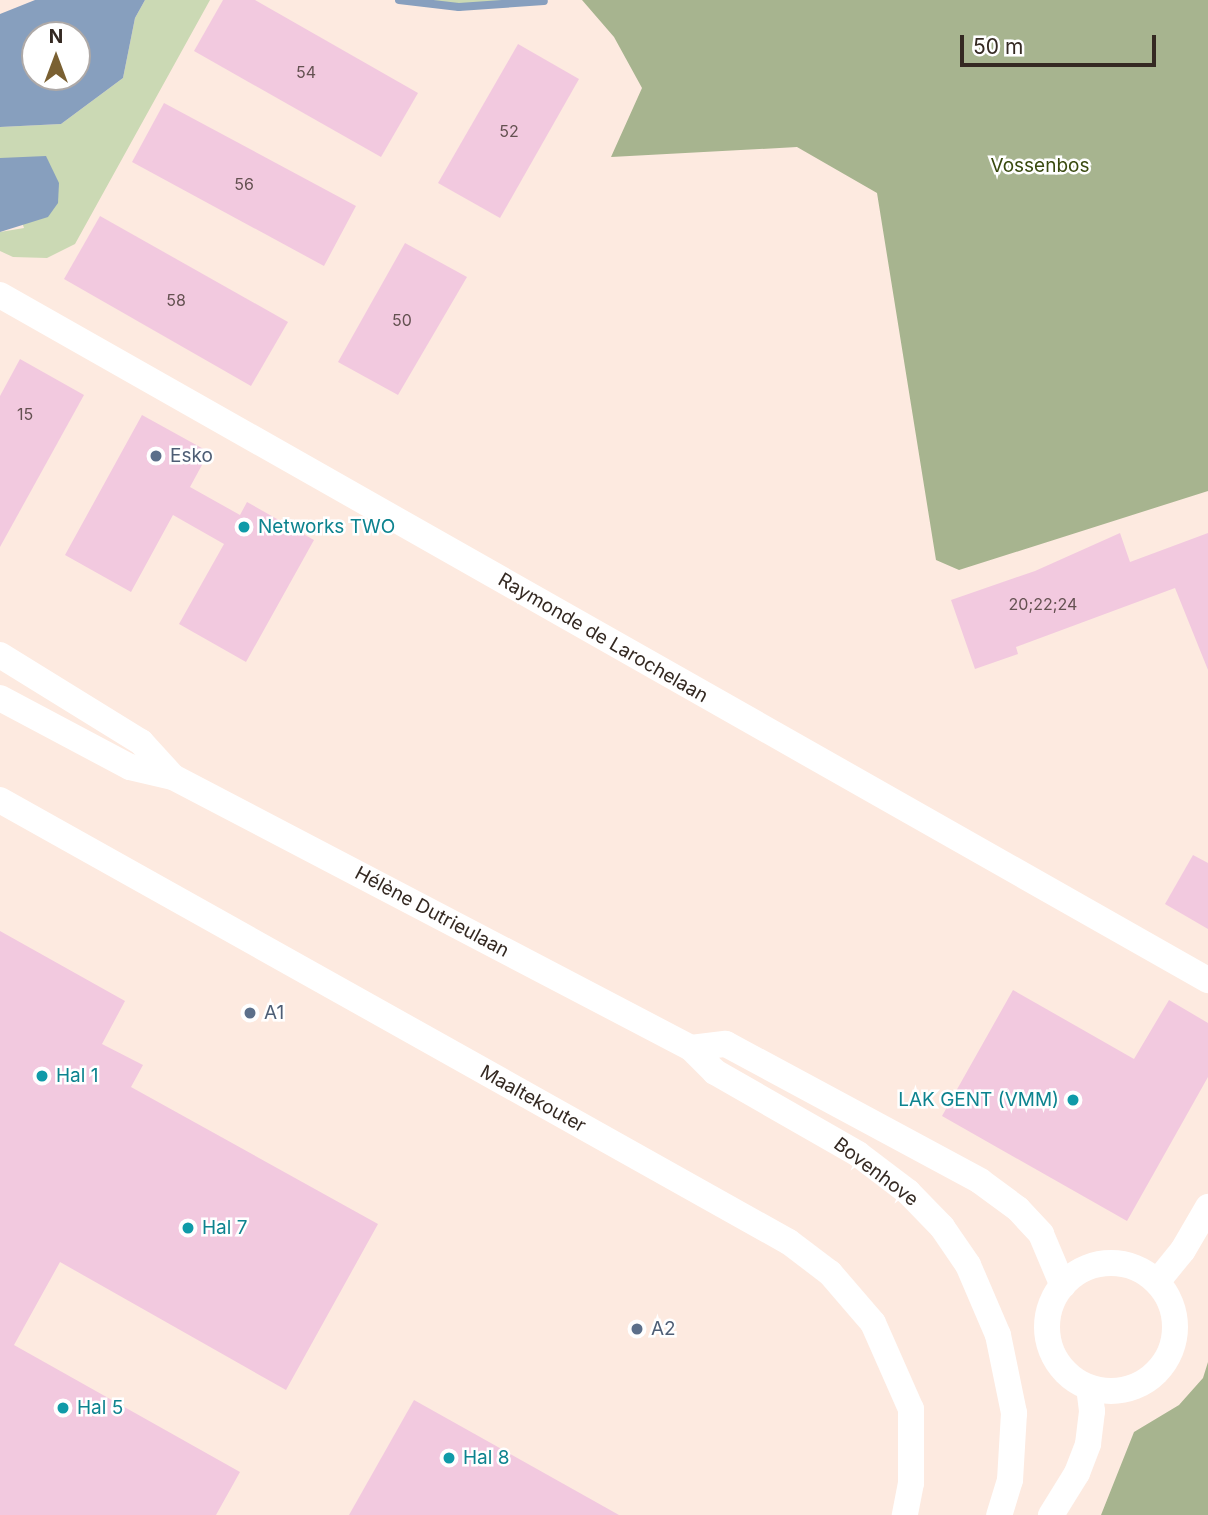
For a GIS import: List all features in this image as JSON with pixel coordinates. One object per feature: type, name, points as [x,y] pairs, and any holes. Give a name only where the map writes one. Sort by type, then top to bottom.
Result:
[{"type":"street","name":"Raymonde de Larochelaan","points":[[0,295],[1208,980]]},
{"type":"street","name":"Hélène Dutrieulaan","points":[[0,655],[141,742],[173,776]]},
{"type":"street","name":"Hélène Dutrieulaan","points":[[2,700],[130,767],[173,776],[691,1048]]},
{"type":"street","name":"Maaltekouter","points":[[0,800],[789,1242],[830,1273],[873,1323],[911,1409],[912,1459],[905,1515]]},
{"type":"street","points":[[691,1048],[726,1044],[979,1181],[1018,1209],[1041,1234],[1063,1286]]},
{"type":"street","name":"Bovenhove","points":[[691,1048],[715,1072],[858,1154],[908,1192],[942,1227],[968,1265],[998,1335],[1014,1413],[1010,1480],[999,1515]]},
{"type":"street","points":[[1157,1282],[1183,1250],[1208,1206]]},
{"type":"street","points":[[1109,1264],[1140,1270],[1157,1282],[1170,1300],[1175,1321],[1174,1342],[1166,1362],[1151,1378],[1132,1388],[1089,1388],[1057,1362],[1049,1343],[1052,1303],[1063,1286],[1079,1272],[1109,1264]]},
{"type":"street","points":[[1051,1515],[1077,1473],[1088,1444],[1092,1411],[1089,1388]]},
{"type":"green space","points":[[145,0],[210,0],[75,244],[47,258],[13,257],[0,251],[0,232],[24,228],[0,158],[0,127],[61,124],[123,78],[135,18]]},
{"type":"green space","points":[[411,0],[548,0],[458,5]]},
{"type":"green space","name":"Vossenbos","points":[[582,0],[1208,0],[1208,491],[959,570],[936,560],[877,193],[797,147],[611,157],[642,88],[614,37]]},
{"type":"green space","points":[[1208,1362],[1208,1515],[1101,1515],[1134,1432],[1179,1405],[1203,1378]]},
{"type":"water","points":[[35,0],[145,0],[135,18],[123,78],[61,124],[0,127],[0,14]]},
{"type":"water","points":[[46,156],[59,183],[58,203],[48,217],[0,232],[0,158]]},
{"type":"building","points":[[223,0],[255,0],[418,93],[381,157],[194,51]]},
{"type":"building","points":[[518,44],[579,79],[500,218],[438,183]]},
{"type":"building","points":[[164,103],[356,206],[324,266],[132,162]]},
{"type":"building","points":[[100,216],[288,322],[251,386],[64,279]]},
{"type":"building","points":[[405,243],[467,277],[398,395],[338,362]]},
{"type":"building","points":[[20,359],[84,395],[0,547],[0,396]]},
{"type":"building","name":"Networks TWO","points":[[142,415],[209,452],[190,487],[240,515],[247,502],[314,540],[246,662],[179,624],[224,544],[173,515],[131,592],[65,555]]},
{"type":"building","points":[[1120,533],[1130,562],[1208,533],[1208,670],[1175,588],[1016,647],[1018,654],[975,669],[951,600],[1035,571]]},
{"type":"building","points":[[1193,855],[1208,863],[1208,929],[1165,904]]},
{"type":"building","points":[[0,931],[125,1001],[102,1044],[143,1065],[131,1087],[378,1224],[286,1390],[60,1262],[14,1345],[240,1472],[216,1515],[0,1515]]},
{"type":"building","name":"LAK GENT (VMM)","points":[[1013,990],[1134,1059],[1169,1000],[1208,1023],[1208,1077],[1127,1221],[942,1116]]},
{"type":"building","name":"Hal 8","points":[[414,1400],[619,1515],[349,1515]]},
{"type":"waterway","points":[[399,0],[459,7],[544,1]]},
{"type":"place","name":"Esko","points":[[156,456]]},
{"type":"place","name":"Networks TWO","points":[[244,527]]},
{"type":"place","name":"A1","points":[[250,1013]]},
{"type":"place","name":"Hal 1","points":[[42,1076]]},
{"type":"place","name":"LAK GENT (VMM)","points":[[1073,1100]]},
{"type":"place","name":"Hal 7","points":[[188,1228]]},
{"type":"place","name":"A2","points":[[637,1329]]},
{"type":"place","name":"Hal 5","points":[[63,1408]]},
{"type":"place","name":"Hal 8","points":[[449,1458]]}]
